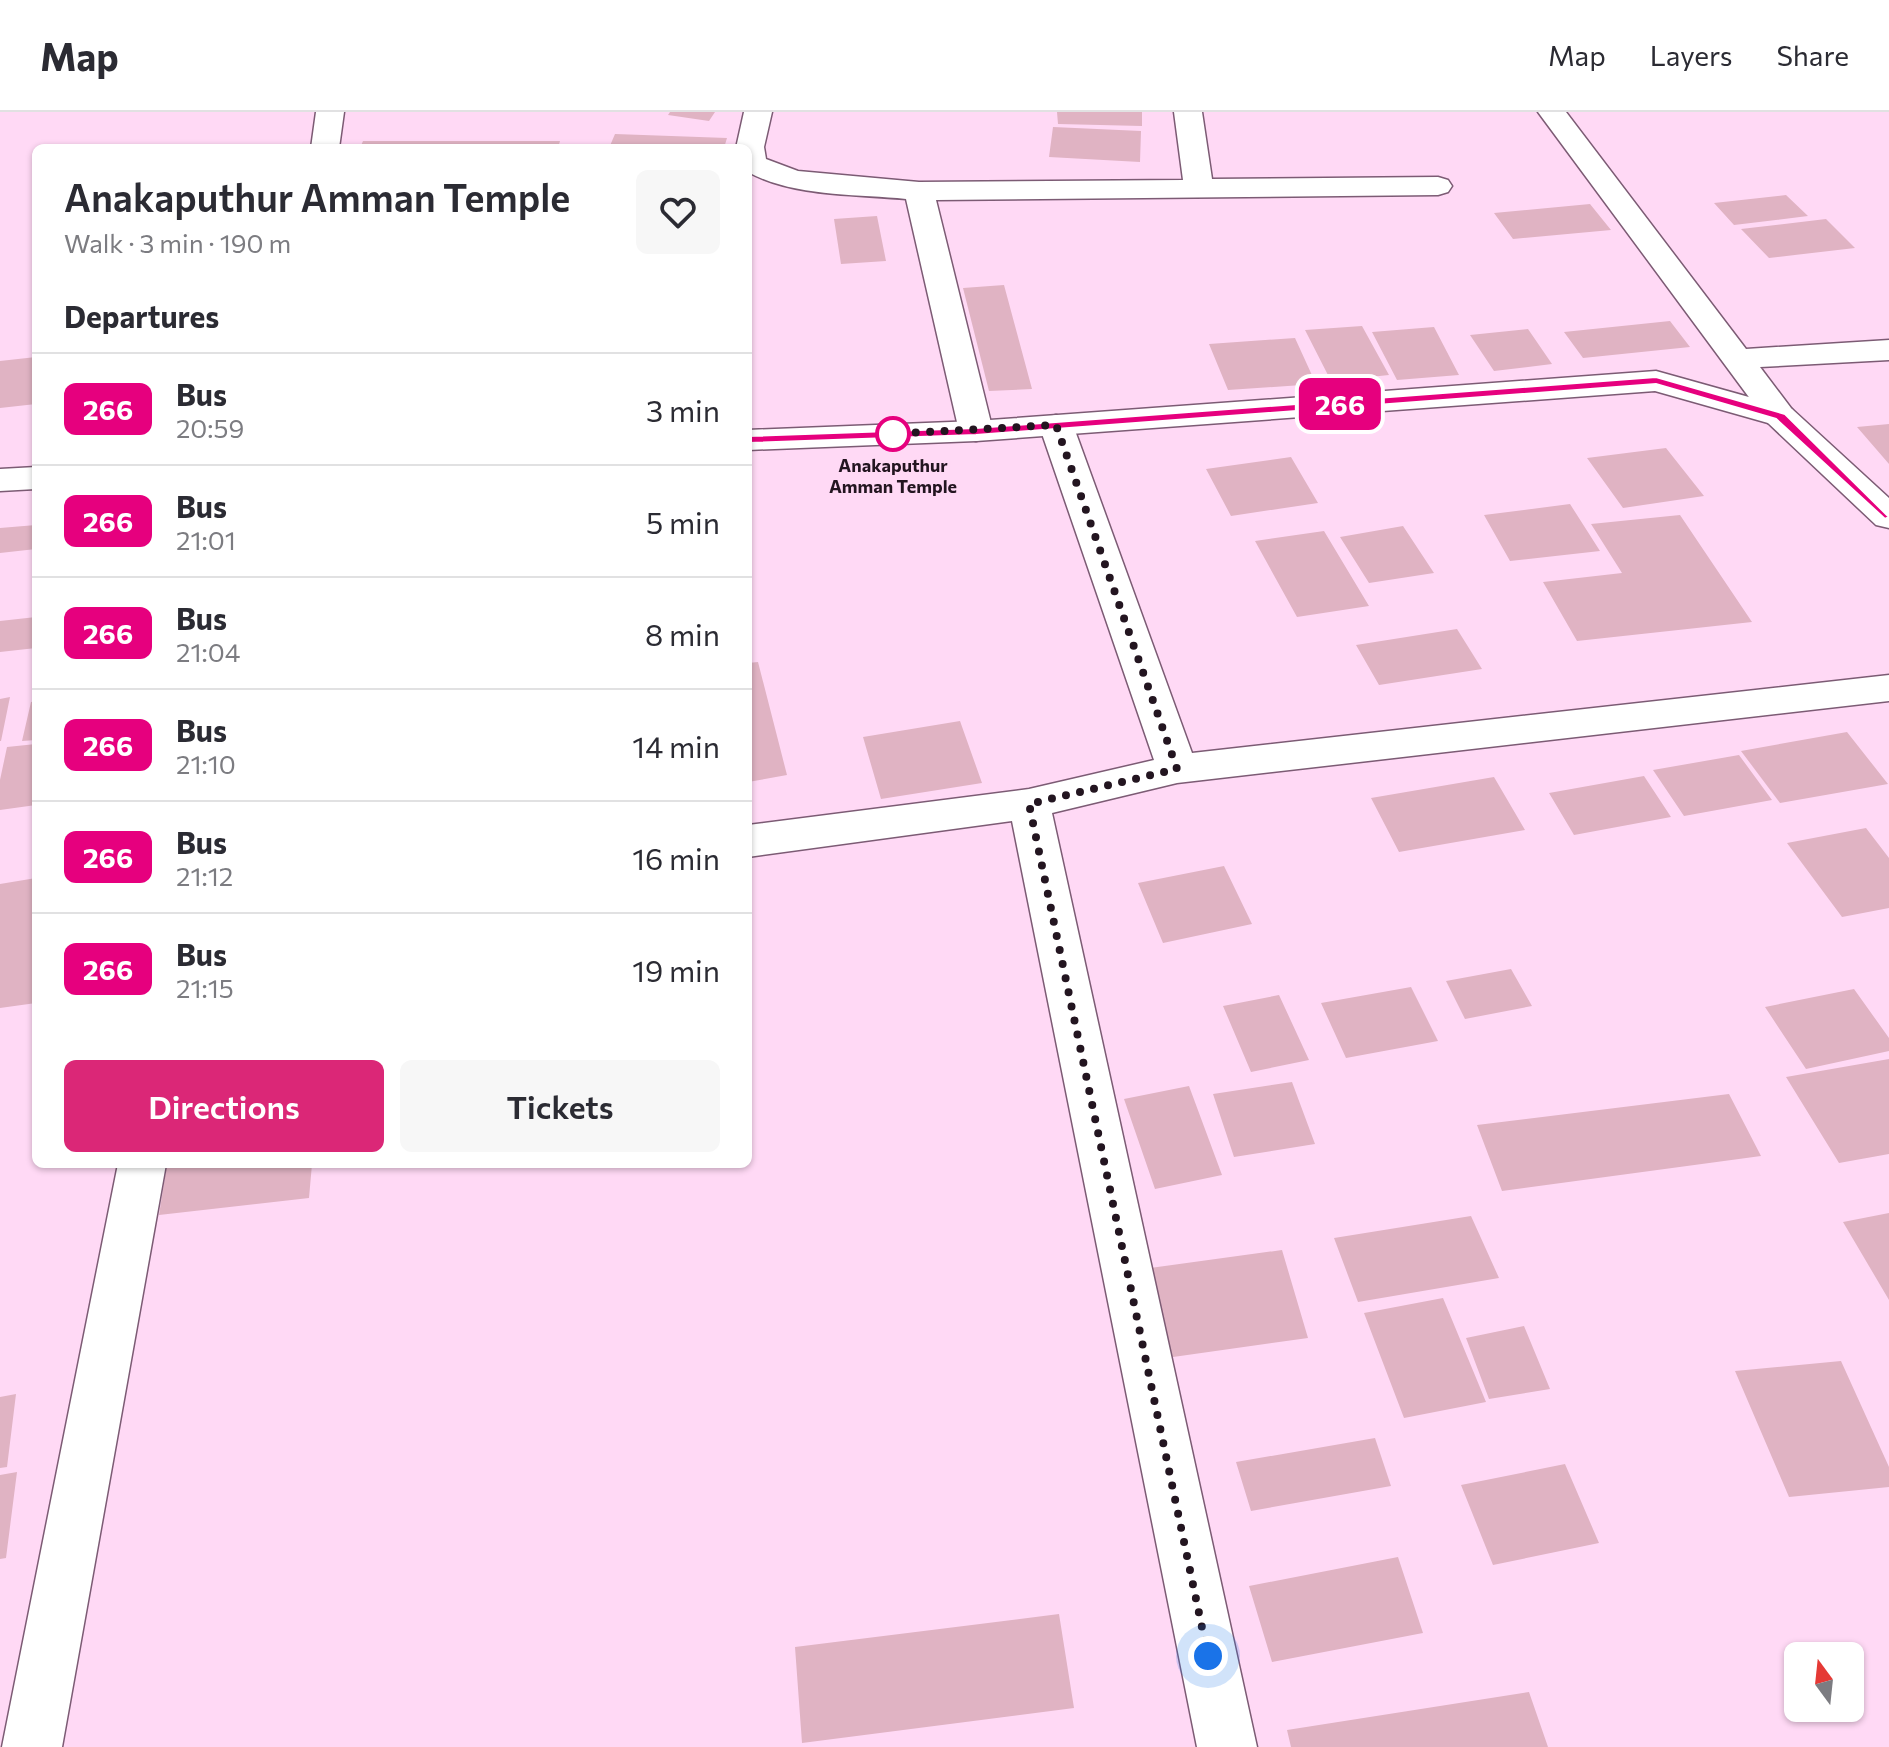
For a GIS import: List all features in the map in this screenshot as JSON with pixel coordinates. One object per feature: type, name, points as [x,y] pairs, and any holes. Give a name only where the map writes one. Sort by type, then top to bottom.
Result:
[{"type":"street","points":[[326,144],[330,112]]},
{"type":"street","points":[[751,144],[758,112]]},
{"type":"street","points":[[1188,112],[1199,190]]},
{"type":"street","points":[[1552,112],[1780,416],[1889,517]]},
{"type":"street","points":[[752,158],[753,163],[771,173],[797,180],[919,191],[1438,186]]},
{"type":"street","points":[[919,191],[976,431]]},
{"type":"street","points":[[1738,359],[1889,350]]},
{"type":"street","points":[[752,440],[976,431],[1656,381],[1780,416]]},
{"type":"street","points":[[1056,425],[1177,769]]},
{"type":"street","points":[[0,480],[32,478]]},
{"type":"street","points":[[752,840],[1029,804],[1177,769],[1889,688]]},
{"type":"street","points":[[1029,804],[1227,1747]]},
{"type":"street","points":[[32,1747],[141,1168]]},
{"type":"building","points":[[670,112],[715,112],[709,121],[668,115]]},
{"type":"building","points":[[1057,112],[1142,112],[1142,126],[1058,124]]},
{"type":"building","points":[[1053,127],[1141,131],[1140,162],[1049,157]]},
{"type":"building","points":[[615,134],[727,138],[725,144],[611,144]]},
{"type":"building","points":[[363,141],[560,141],[559,144],[362,144]]},
{"type":"building","points":[[1786,195],[1808,216],[1734,225],[1714,203]]},
{"type":"building","points":[[1590,204],[1611,230],[1513,239],[1494,213]]},
{"type":"building","points":[[877,216],[886,261],[841,264],[834,219]]},
{"type":"building","points":[[1826,219],[1855,248],[1769,258],[1741,229]]},
{"type":"building","points":[[1004,285],[1032,389],[989,391],[963,288]]},
{"type":"building","points":[[1670,321],[1690,347],[1583,358],[1564,332]]},
{"type":"building","points":[[1362,326],[1389,375],[1331,381],[1305,330]]},
{"type":"building","points":[[1434,327],[1459,375],[1397,380],[1372,332]]},
{"type":"building","points":[[1528,329],[1552,364],[1494,371],[1470,335]]},
{"type":"building","points":[[1295,338],[1316,384],[1228,390],[1209,344]]},
{"type":"building","points":[[32,357],[32,404],[0,408],[0,361]]},
{"type":"building","points":[[1889,424],[1889,464],[1857,427]]},
{"type":"building","points":[[1666,448],[1704,496],[1623,508],[1587,458]]},
{"type":"building","points":[[1291,457],[1318,503],[1231,516],[1206,469]]},
{"type":"building","points":[[1570,504],[1600,551],[1510,561],[1484,515]]},
{"type":"building","points":[[1680,515],[1752,622],[1577,641],[1543,582],[1622,573],[1591,524]]},
{"type":"building","points":[[32,525],[32,549],[0,553],[0,528]]},
{"type":"building","points":[[1403,526],[1434,573],[1369,583],[1340,537]]},
{"type":"building","points":[[1324,531],[1369,606],[1297,617],[1255,541]]},
{"type":"building","points":[[32,617],[32,648],[0,652],[0,621]]},
{"type":"building","points":[[1457,629],[1482,669],[1379,685],[1356,645]]},
{"type":"building","points":[[758,662],[787,775],[752,781],[752,663]]},
{"type":"building","points":[[10,697],[1,741],[0,741],[0,699]]},
{"type":"building","points":[[31,702],[32,740],[22,741]]},
{"type":"building","points":[[960,721],[982,783],[881,799],[863,737]]},
{"type":"building","points":[[1847,732],[1888,784],[1780,803],[1741,751]]},
{"type":"building","points":[[32,744],[32,806],[0,810],[0,780],[7,747]]},
{"type":"building","points":[[1739,755],[1772,800],[1684,816],[1653,770]]},
{"type":"building","points":[[1644,776],[1671,817],[1574,835],[1549,793]]},
{"type":"building","points":[[1494,777],[1525,830],[1399,852],[1371,798]]},
{"type":"building","points":[[1866,828],[1889,858],[1889,908],[1842,917],[1787,843]]},
{"type":"building","points":[[1224,866],[1252,924],[1163,943],[1138,883]]},
{"type":"building","points":[[32,879],[32,1004],[0,1008],[0,884]]},
{"type":"building","points":[[1511,969],[1532,1006],[1465,1019],[1446,981]]},
{"type":"building","points":[[1411,987],[1438,1041],[1346,1058],[1321,1003]]},
{"type":"building","points":[[1854,989],[1889,1038],[1889,1051],[1806,1069],[1765,1007]]},
{"type":"building","points":[[1279,995],[1309,1060],[1251,1072],[1223,1006]]},
{"type":"building","points":[[1889,1059],[1889,1154],[1839,1163],[1786,1077]]},
{"type":"building","points":[[1292,1082],[1315,1144],[1234,1157],[1213,1094]]},
{"type":"building","points":[[1189,1086],[1222,1175],[1155,1189],[1124,1099]]},
{"type":"building","points":[[1729,1094],[1761,1156],[1502,1191],[1477,1125]]},
{"type":"building","points":[[166,1168],[312,1168],[309,1198],[159,1215]]},
{"type":"building","points":[[1889,1213],[1889,1300],[1843,1222]]},
{"type":"building","points":[[1471,1216],[1499,1278],[1358,1302],[1334,1238]]},
{"type":"building","points":[[1282,1250],[1308,1338],[1166,1358],[1143,1269]]},
{"type":"building","points":[[1443,1298],[1486,1402],[1404,1418],[1364,1313]]},
{"type":"building","points":[[1524,1326],[1550,1389],[1489,1399],[1466,1338]]},
{"type":"building","points":[[1841,1361],[1889,1467],[1889,1487],[1789,1497],[1735,1371]]},
{"type":"building","points":[[16,1394],[7,1467],[0,1468],[0,1397]]},
{"type":"building","points":[[1375,1438],[1391,1486],[1251,1511],[1236,1462]]},
{"type":"building","points":[[1565,1464],[1599,1543],[1493,1565],[1461,1485]]},
{"type":"building","points":[[17,1472],[6,1558],[0,1559],[0,1475]]},
{"type":"building","points":[[1398,1557],[1423,1633],[1272,1662],[1249,1586]]},
{"type":"building","points":[[1059,1614],[1074,1708],[802,1743],[795,1647]]},
{"type":"building","points":[[1529,1692],[1548,1747],[1291,1747],[1287,1730]]},
{"type":"bus line","name":"266","points":[[752,440],[976,431],[1656,381],[1780,416],[1889,517]]},
{"type":"place","name":"Anakaputhur Amman Temple","points":[[893,434]]},
{"type":"route","points":[[893,434],[890,434],[1056,425],[1177,769],[1029,804],[1208,1656]]}]
